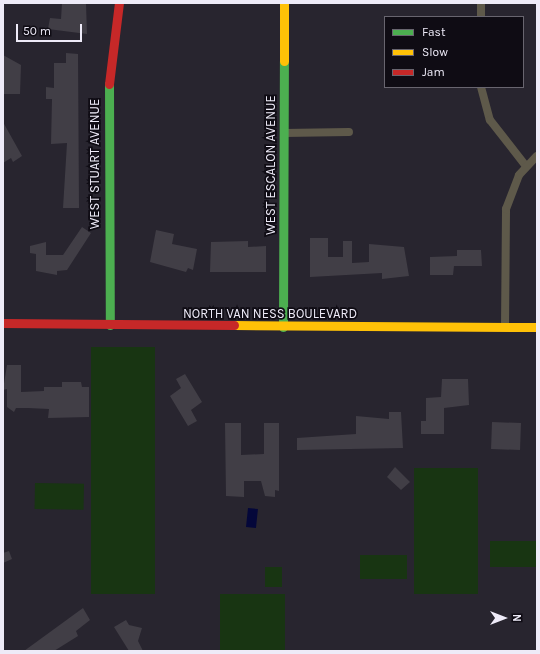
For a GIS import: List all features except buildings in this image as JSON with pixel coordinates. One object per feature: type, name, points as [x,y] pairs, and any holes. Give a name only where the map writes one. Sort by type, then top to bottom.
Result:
[{"type":"street","name":"WEST STUART AVENUE","points":[[110,325],[107,102],[119,3]]},
{"type":"street","name":"WEST ESCALON AVENUE","points":[[283,327],[284,3]]},
{"type":"street","points":[[481,3],[481,16]]},
{"type":"street","points":[[481,88],[490,120],[526,166]]},
{"type":"street","points":[[284,133],[349,132]]},
{"type":"street","points":[[505,327],[506,209],[512,187],[526,166],[537,156]]},
{"type":"street","name":"NORTH VAN NESS BOULEVARD","points":[[3,323],[283,327],[537,327]]},
{"type":"green space","points":[[91,347],[155,347],[155,594],[91,594]]},
{"type":"green space","points":[[414,468],[478,468],[478,594],[414,594]]},
{"type":"green space","points":[[35,483],[84,484],[84,510],[35,509]]},
{"type":"green space","points":[[490,541],[537,541],[537,567],[490,567]]},
{"type":"green space","points":[[360,555],[407,555],[407,579],[360,579]]},
{"type":"green space","points":[[265,567],[282,567],[282,587],[265,587]]},
{"type":"green space","points":[[220,594],[285,594],[285,651],[220,651]]},
{"type":"shaded area","points":[[248,508],[258,509],[256,528],[246,527]]},
{"type":"traffic: fast","points":[[283,327],[284,61]]},
{"type":"traffic: fast","points":[[109,84],[110,325]]},
{"type":"traffic: slow","points":[[284,3],[284,61]]},
{"type":"traffic: slow","points":[[234,325],[537,327]]},
{"type":"traffic: jam","points":[[109,84],[119,3]]},
{"type":"traffic: jam","points":[[3,323],[234,325]]}]
